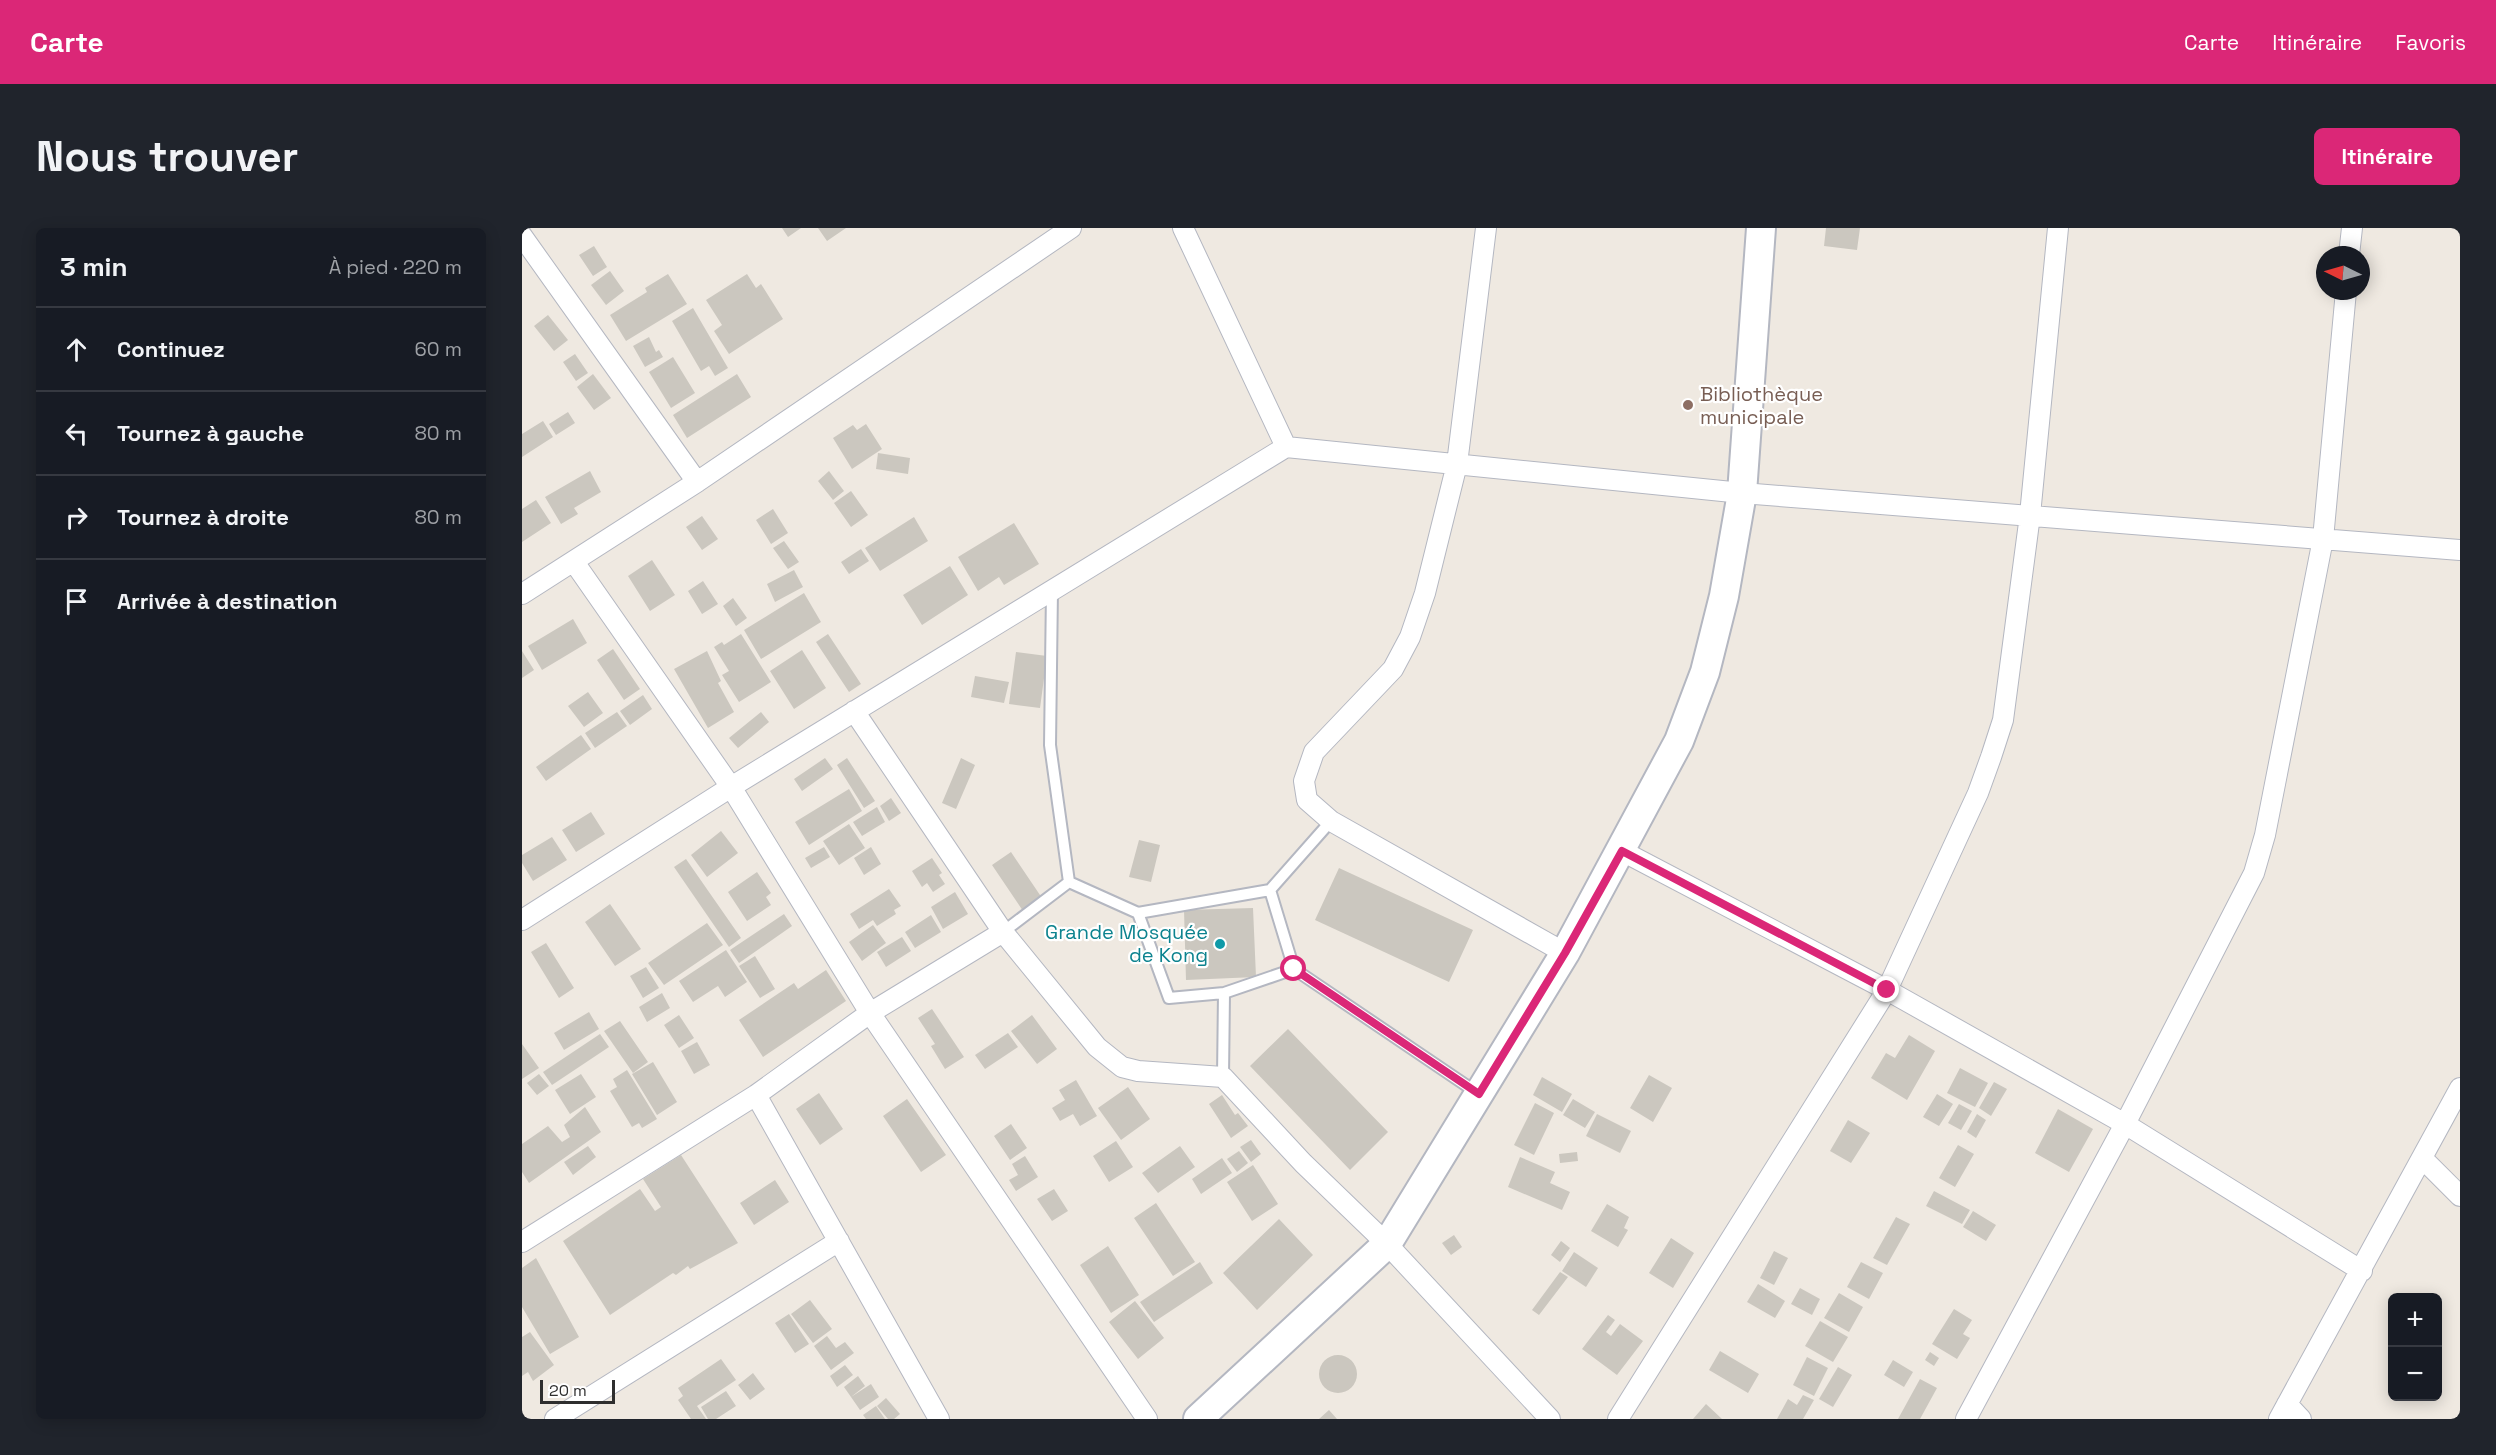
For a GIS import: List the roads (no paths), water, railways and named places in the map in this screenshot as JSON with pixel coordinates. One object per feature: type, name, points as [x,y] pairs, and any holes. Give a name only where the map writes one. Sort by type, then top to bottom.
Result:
[{"type":"main road","points":[[1198,1419],[1387,1244],[1565,953],[1622,851],[1679,741],[1705,672],[1724,596],[1742,494],[1761,228]]},
{"type":"street","points":[[522,594],[697,482],[1071,228]]},
{"type":"street","points":[[1183,228],[1286,447]]},
{"type":"street","points":[[1486,228],[1457,464],[1425,593],[1410,637],[1393,669],[1314,752],[1304,781],[1307,800],[1331,821],[1565,953]]},
{"type":"street","points":[[1618,1419],[1887,990],[1978,793],[2003,720],[2030,515],[2058,228]]},
{"type":"street","points":[[2350,246],[2352,228]]},
{"type":"street","points":[[522,236],[697,482]]},
{"type":"street","points":[[1966,1419],[2125,1124],[2254,873],[2265,835],[2323,538],[2345,300]]},
{"type":"street","points":[[522,920],[854,711],[1286,447],[1742,494],[2460,550]]},
{"type":"street","points":[[574,562],[732,787],[870,1013],[1147,1419]]},
{"type":"street","points":[[854,711],[1003,932],[1096,1047],[1122,1066],[1138,1071],[1223,1077],[1303,1164],[1387,1244],[1550,1419]]},
{"type":"street","points":[[1622,851],[1887,990],[2125,1124],[2362,1271]]},
{"type":"street","points":[[525,1234],[756,1095],[870,1013],[1003,932]]},
{"type":"street","points":[[2301,1419],[2283,1412],[2460,1088]]},
{"type":"street","points":[[756,1095],[939,1419]]},
{"type":"street","points":[[2422,1158],[2460,1196]]},
{"type":"street","points":[[555,1419],[839,1241]]},
{"type":"lane","points":[[1052,590],[1050,745],[1069,882]]},
{"type":"lane","points":[[1069,882],[1137,913],[1270,890],[1331,821]]},
{"type":"lane","points":[[1003,932],[1069,882]]},
{"type":"lane","points":[[1270,890],[1294,969],[1479,1094]]},
{"type":"lane","points":[[1137,913],[1169,998],[1224,993],[1294,969]]},
{"type":"lane","points":[[1223,1077],[1224,993]]},
{"type":"place","name":"Bibliothèque municipale","points":[[1688,405]]},
{"type":"place","name":"Grande Mosquée de Kong","points":[[1220,944]]}]
